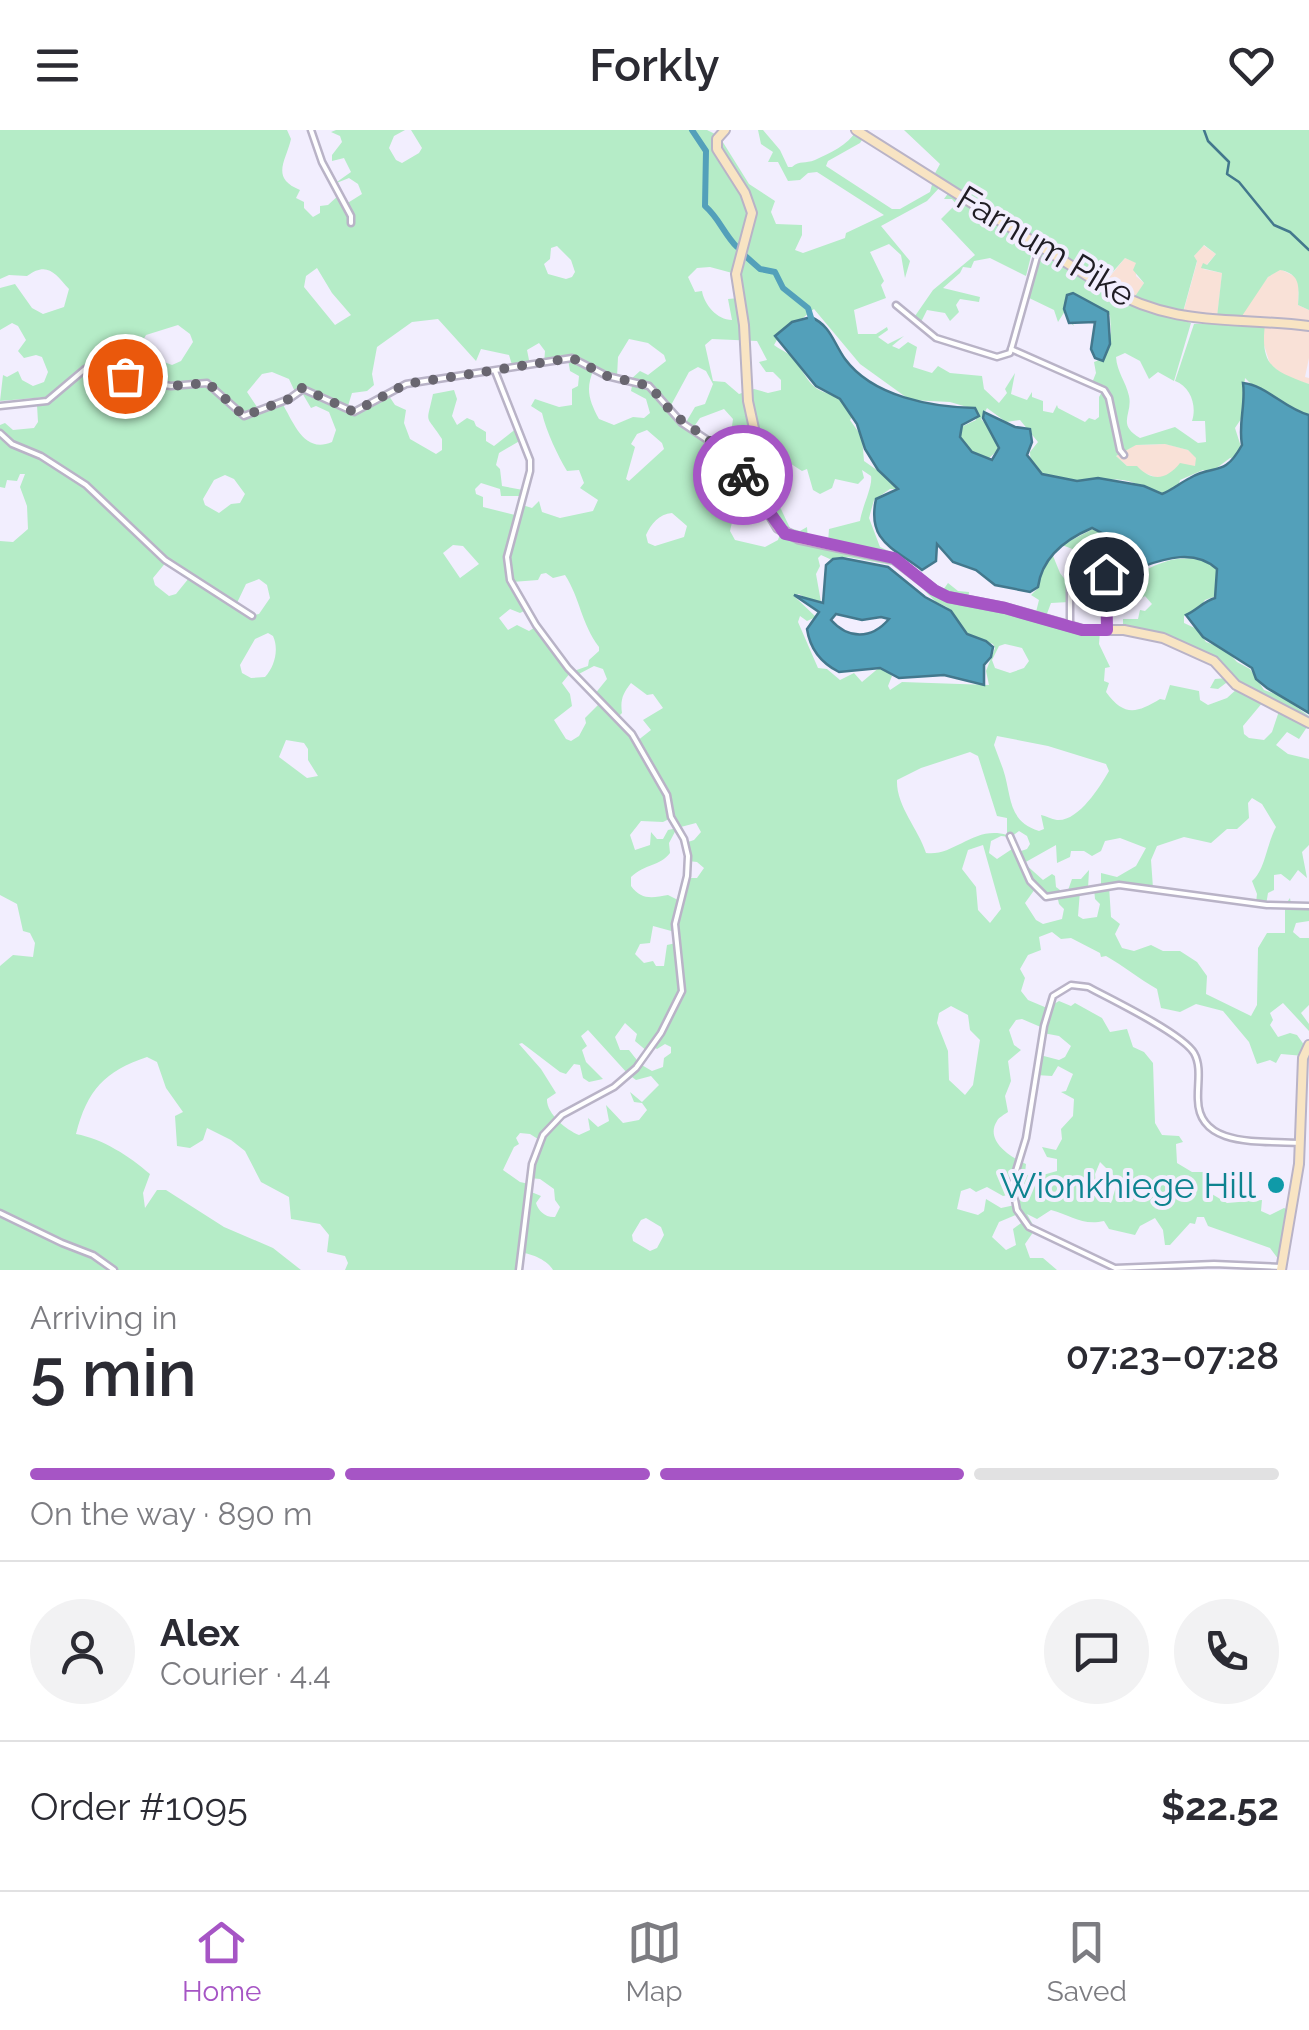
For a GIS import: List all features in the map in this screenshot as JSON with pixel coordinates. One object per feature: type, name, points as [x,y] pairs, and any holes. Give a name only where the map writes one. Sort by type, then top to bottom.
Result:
[{"type":"street","points":[[310,130],[351,222]]},
{"type":"street","points":[[725,130],[717,139],[718,150],[746,193],[752,218],[736,274],[744,325],[746,383],[762,465],[759,496]]},
{"type":"street","name":"Farnum Pike","points":[[856,130],[1118,294],[1155,310],[1194,320],[1309,326]]},
{"type":"street","points":[[896,305],[936,338],[1004,357],[1011,349],[1040,246]]},
{"type":"street","points":[[1011,349],[1104,390],[1124,456]]},
{"type":"street","points":[[0,406],[47,401],[85,369],[102,363],[132,380],[170,386],[208,383],[244,416],[289,399],[302,388],[354,412],[406,384],[572,358],[607,376],[650,386],[682,423],[721,449],[785,534],[894,558],[948,597],[1070,627],[1142,632],[1185,646],[1214,661],[1236,686],[1309,723]]},
{"type":"street","points":[[495,371],[530,460],[508,556],[510,580],[568,668],[632,734],[667,795],[688,856],[687,876],[674,924],[682,991],[636,1068],[614,1087],[562,1115],[544,1134],[532,1164],[520,1270]]},
{"type":"street","points":[[0,433],[12,444],[41,456],[86,485],[166,560],[252,616]]},
{"type":"street","points":[[1070,566],[1070,627]]},
{"type":"street","points":[[1107,567],[1107,630]]},
{"type":"street","points":[[1010,836],[1030,881],[1046,897],[1120,884],[1267,905],[1309,906]]},
{"type":"street","points":[[1300,1143],[1232,1139],[1212,1130],[1200,1116],[1198,1062],[1185,1042],[1088,987],[1071,985],[1053,996],[1044,1026],[1026,1138],[1012,1184],[1017,1210],[1029,1227],[1115,1268],[1214,1264],[1281,1268],[1295,1191],[1300,1143],[1303,1058],[1309,1045]]},
{"type":"street","points":[[0,1213],[62,1244],[94,1255],[114,1270]]},
{"type":"shaded area","points":[[1203,245],[1216,254],[1203,269],[1222,273],[1217,320],[1182,317],[1197,262],[1194,256]]},
{"type":"shaded area","points":[[1125,258],[1137,263],[1136,276],[1144,283],[1133,301],[1103,285]]},
{"type":"shaded area","points":[[1280,269],[1296,277],[1298,305],[1309,310],[1305,377],[1309,384],[1287,378],[1270,364],[1263,342],[1264,323],[1242,322],[1242,312],[1268,277]]},
{"type":"shaded area","points":[[1166,444],[1188,450],[1197,458],[1195,466],[1160,479],[1127,466],[1116,456],[1135,445]]},
{"type":"green space","points":[[0,130],[287,130],[291,139],[283,174],[300,190],[296,198],[304,202],[304,208],[313,217],[320,213],[320,206],[328,205],[339,195],[346,204],[362,194],[358,184],[349,178],[334,184],[351,172],[344,158],[332,161],[342,142],[340,136],[331,132],[336,130],[405,130],[394,136],[389,148],[402,163],[422,148],[411,130],[707,130],[719,136],[749,184],[775,201],[771,212],[776,224],[802,225],[795,250],[803,253],[845,238],[846,233],[884,215],[817,172],[788,181],[778,162],[768,162],[773,152],[761,144],[758,130],[763,130],[780,150],[788,167],[832,151],[856,131],[864,137],[860,143],[828,161],[826,166],[892,209],[900,209],[930,192],[933,181],[941,186],[927,201],[881,226],[910,261],[905,278],[901,255],[889,244],[870,252],[884,281],[881,285],[886,298],[854,310],[858,334],[876,334],[887,327],[878,337],[888,344],[904,336],[892,346],[899,349],[908,342],[917,347],[913,367],[932,373],[938,366],[950,373],[982,376],[984,389],[999,403],[1015,373],[1011,394],[1027,400],[1032,392],[1032,397],[1043,401],[1043,411],[1053,413],[1057,405],[1085,422],[1099,417],[1103,390],[1092,383],[1096,373],[1094,362],[1104,358],[1111,332],[1110,315],[1076,295],[1070,318],[1074,326],[1065,311],[1058,322],[1054,310],[1027,297],[1039,255],[1044,252],[1132,304],[1191,323],[1174,381],[1158,372],[1149,379],[1140,361],[1125,353],[1116,357],[1129,396],[1127,423],[1133,433],[1140,438],[1175,427],[1198,443],[1206,442],[1205,421],[1192,421],[1191,398],[1175,381],[1194,324],[1265,324],[1265,349],[1272,365],[1309,384],[1309,417],[1267,400],[1245,378],[1241,419],[1235,428],[1242,450],[1238,457],[1230,458],[1210,473],[1203,470],[1180,480],[1177,490],[1157,497],[1124,480],[1065,483],[1031,469],[1030,452],[1038,442],[1020,420],[1006,422],[987,408],[981,419],[997,437],[998,450],[988,459],[975,455],[961,442],[959,428],[976,420],[974,409],[950,402],[910,400],[860,364],[814,309],[774,345],[793,358],[817,389],[840,396],[854,414],[850,420],[862,437],[864,461],[897,489],[890,489],[874,500],[869,518],[880,547],[902,557],[897,566],[848,557],[832,560],[821,555],[816,574],[821,602],[812,602],[799,594],[794,596],[816,617],[807,621],[800,616],[798,622],[818,668],[827,669],[840,680],[854,673],[862,682],[881,666],[892,676],[890,690],[902,682],[989,685],[986,671],[993,644],[965,634],[947,607],[924,590],[941,593],[948,583],[958,591],[969,592],[968,600],[1014,607],[1035,616],[1039,600],[1031,595],[1038,588],[1037,577],[1051,551],[1070,586],[1069,602],[1051,603],[1045,619],[1100,631],[1099,644],[1110,667],[1105,668],[1104,681],[1109,683],[1106,692],[1119,706],[1138,710],[1165,700],[1170,685],[1199,691],[1200,700],[1208,705],[1227,698],[1238,688],[1230,680],[1218,689],[1210,688],[1215,679],[1227,678],[1208,658],[1166,641],[1123,631],[1123,619],[1138,619],[1140,610],[1145,611],[1152,604],[1145,596],[1124,605],[1104,604],[1105,577],[1097,571],[1089,572],[1086,579],[1077,567],[1075,550],[1062,545],[1093,529],[1114,532],[1143,571],[1179,559],[1217,563],[1219,591],[1205,600],[1196,613],[1184,616],[1184,623],[1197,629],[1206,642],[1225,649],[1250,669],[1264,690],[1281,696],[1309,716],[1309,724],[1299,739],[1287,732],[1276,745],[1288,754],[1309,759],[1309,845],[1302,852],[1307,878],[1298,870],[1290,881],[1281,874],[1274,875],[1274,890],[1268,893],[1266,905],[1256,903],[1252,881],[1260,871],[1276,827],[1262,804],[1252,798],[1248,803],[1249,818],[1211,843],[1184,837],[1157,846],[1151,860],[1153,888],[1109,886],[1111,917],[1120,924],[1115,934],[1122,948],[1134,951],[1151,945],[1163,951],[1180,951],[1197,962],[1207,976],[1206,994],[1251,1016],[1257,1005],[1258,948],[1267,933],[1285,933],[1285,905],[1290,898],[1291,904],[1309,905],[1309,921],[1296,923],[1293,932],[1300,938],[1309,938],[1309,1005],[1301,1013],[1309,1031],[1283,1003],[1270,1013],[1270,1025],[1278,1037],[1297,1035],[1307,1049],[1304,1056],[1281,1054],[1276,1063],[1270,1060],[1257,1064],[1249,1042],[1223,1011],[1196,1004],[1180,1012],[1161,1008],[1157,989],[1106,956],[1052,932],[1039,937],[1041,950],[1028,955],[1020,969],[1025,978],[1021,991],[1028,1000],[1047,1008],[1059,1001],[1071,1006],[1075,1003],[1102,1018],[1110,1032],[1127,1029],[1133,1047],[1153,1063],[1155,1123],[1162,1135],[1179,1136],[1183,1142],[1176,1144],[1177,1163],[1192,1172],[1205,1172],[1205,1190],[1227,1203],[1262,1200],[1261,1211],[1270,1215],[1284,1208],[1292,1211],[1279,1260],[1270,1248],[1208,1226],[1204,1217],[1197,1217],[1195,1224],[1190,1223],[1170,1245],[1165,1245],[1163,1230],[1155,1218],[1140,1226],[1135,1235],[1109,1229],[1104,1221],[1083,1221],[1051,1210],[1037,1219],[1027,1214],[1037,1232],[1025,1244],[1030,1258],[1043,1258],[1057,1270],[553,1270],[539,1258],[521,1253],[519,1270],[345,1270],[345,1256],[327,1252],[329,1235],[320,1224],[291,1219],[289,1197],[261,1182],[245,1151],[231,1140],[207,1128],[203,1140],[190,1148],[177,1146],[175,1116],[183,1112],[166,1088],[157,1062],[147,1057],[120,1069],[100,1084],[86,1105],[76,1134],[115,1149],[150,1174],[143,1193],[145,1208],[157,1190],[166,1190],[224,1227],[273,1248],[301,1270],[0,1270],[0,966],[13,955],[33,957],[35,943],[30,933],[23,931],[17,904],[0,895],[0,541],[13,542],[28,529],[27,506],[20,487],[25,474],[20,474],[17,481],[7,480],[5,488],[0,487],[0,425],[5,423],[13,430],[34,428],[38,422],[37,405],[58,396],[0,401],[3,375],[18,371],[22,380],[33,386],[44,382],[48,372],[42,357],[24,358],[18,351],[26,340],[18,326],[12,323],[0,330],[0,288],[15,284],[32,308],[43,314],[64,307],[69,289],[45,269],[0,279]],"holes":[[[557,246],[571,260],[575,272],[566,279],[548,274],[544,264],[550,259],[551,248]],[[317,268],[351,315],[335,325],[304,287],[306,276]],[[697,268],[736,274],[739,298],[728,299],[732,320],[716,314],[702,291],[695,292],[688,277]],[[438,319],[476,361],[481,349],[509,355],[513,368],[530,365],[527,350],[539,343],[545,351],[544,364],[568,359],[570,371],[579,376],[578,386],[572,389],[572,405],[559,407],[535,399],[531,406],[542,413],[567,471],[579,470],[584,483],[580,488],[598,500],[593,511],[560,518],[542,512],[539,501],[532,508],[519,504],[515,515],[483,507],[483,497],[475,489],[481,483],[500,489],[501,496],[521,496],[523,490],[502,486],[496,465],[499,453],[523,439],[517,428],[494,446],[486,441],[486,432],[474,421],[467,418],[457,425],[452,416],[457,399],[454,390],[433,394],[428,419],[442,439],[442,450],[436,454],[410,439],[404,423],[406,410],[395,405],[387,393],[362,410],[347,409],[352,393],[367,391],[374,385],[377,347],[412,322]],[[178,325],[190,334],[193,342],[181,361],[172,365],[151,357],[142,342],[146,335]],[[629,339],[648,343],[664,355],[666,361],[648,375],[640,371],[630,380],[631,391],[646,399],[650,413],[644,418],[633,417],[614,425],[599,419],[591,400],[594,369],[617,377],[618,357]],[[712,339],[757,341],[767,360],[759,362],[766,372],[773,372],[781,380],[781,390],[768,393],[754,389],[739,394],[725,382],[713,381],[705,345]],[[698,367],[706,371],[713,384],[705,404],[695,407],[685,424],[669,409],[689,372]],[[272,372],[289,379],[296,394],[301,391],[311,408],[316,406],[329,412],[336,430],[332,442],[322,445],[307,440],[282,403],[259,410],[247,392],[262,374]],[[724,409],[733,419],[731,433],[713,443],[693,428],[700,418]],[[647,430],[664,449],[629,481],[626,479],[635,447],[631,444],[637,434]],[[744,440],[749,448],[759,448],[758,495],[724,450]],[[1165,444],[1188,450],[1196,458],[1195,466],[1180,463],[1160,477],[1137,466],[1127,466],[1116,456],[1136,445]],[[777,459],[802,471],[807,469],[813,490],[820,494],[832,488],[835,479],[858,484],[864,478],[862,470],[871,476],[860,521],[829,529],[828,543],[808,540],[807,527],[800,531],[790,528],[776,496],[771,471],[772,462]],[[225,475],[234,479],[245,494],[240,503],[219,513],[205,505],[203,499],[214,480]],[[763,506],[781,531],[778,540],[765,547],[735,540],[730,531],[733,518],[746,518]],[[672,513],[687,526],[684,537],[655,546],[648,543],[646,535],[656,520]],[[453,545],[463,546],[479,564],[460,578],[443,553]],[[167,561],[189,578],[176,594],[169,596],[155,585],[153,578]],[[546,573],[553,578],[565,575],[599,651],[588,666],[571,672],[537,626],[529,631],[517,625],[508,630],[499,618],[510,609],[520,613],[526,610],[512,582],[538,580]],[[259,579],[267,585],[270,598],[259,614],[250,616],[236,605],[246,584]],[[268,633],[273,636],[276,652],[265,677],[251,678],[242,673],[240,665],[255,639]],[[999,646],[1022,648],[1029,661],[1024,668],[1010,673],[995,668],[992,660]],[[594,666],[603,669],[607,679],[594,695],[601,702],[585,718],[579,736],[571,741],[554,720],[572,706],[562,683],[571,672],[575,676]],[[631,683],[647,695],[653,694],[663,708],[643,720],[651,730],[637,741],[618,717]],[[1263,702],[1279,711],[1272,732],[1264,740],[1249,738],[1243,726]],[[997,736],[1048,746],[1106,764],[1109,771],[1088,802],[1073,815],[1057,820],[1041,815],[1044,829],[1039,831],[1016,814],[994,745]],[[286,740],[304,743],[318,776],[307,778],[279,757]],[[970,752],[978,756],[997,816],[1007,818],[1007,835],[984,834],[946,850],[926,853],[904,808],[897,780]],[[671,818],[677,828],[668,830],[663,839],[657,839],[651,832],[650,845],[635,850],[630,835],[641,821],[663,822]],[[696,823],[701,832],[685,843],[688,861],[704,868],[697,878],[687,878],[682,902],[668,895],[647,897],[635,891],[631,877],[670,853],[669,843],[677,828]],[[1019,831],[1030,844],[1018,852],[1015,847],[997,859],[989,853],[991,841]],[[1120,838],[1146,848],[1136,866],[1117,877],[1101,873],[1101,887],[1094,888],[1100,904],[1097,917],[1083,919],[1078,916],[1080,891],[1088,889],[1089,870],[1081,879],[1072,879],[1064,893],[1056,887],[1055,876],[1043,880],[1024,863],[1056,845],[1057,863],[1070,857],[1071,851],[1084,851],[1092,856],[1101,851],[1105,841]],[[983,845],[1001,909],[990,923],[978,910],[976,887],[962,869],[968,850]],[[1035,889],[1046,897],[1057,895],[1064,909],[1062,919],[1043,924],[1036,920],[1025,903]],[[653,926],[675,932],[676,943],[667,945],[664,966],[656,966],[653,961],[644,963],[635,954],[640,944],[650,943]],[[951,1006],[968,1015],[970,1030],[980,1040],[973,1085],[965,1095],[949,1080],[948,1051],[937,1023],[939,1013]],[[1016,1020],[1043,1028],[1043,1033],[1059,1036],[1071,1046],[1059,1060],[1040,1055],[1036,1075],[1052,1076],[1058,1066],[1073,1074],[1066,1091],[1061,1092],[1074,1099],[1073,1116],[1061,1129],[1062,1139],[1056,1150],[1042,1147],[1047,1157],[1057,1159],[1057,1171],[1032,1178],[1025,1173],[1026,1164],[997,1142],[994,1128],[1008,1112],[1008,1061],[1021,1050],[1014,1045],[1009,1030]],[[625,1023],[637,1034],[635,1041],[648,1052],[665,1044],[671,1047],[663,1067],[652,1071],[629,1050],[620,1050],[615,1037]],[[588,1030],[636,1080],[651,1076],[659,1085],[642,1102],[630,1092],[634,1102],[642,1103],[647,1110],[639,1120],[623,1123],[606,1105],[609,1121],[598,1127],[588,1118],[590,1130],[579,1135],[568,1129],[548,1104],[547,1099],[556,1093],[519,1044],[560,1072],[566,1074],[574,1064],[580,1065],[583,1078],[589,1082],[603,1079],[586,1062],[582,1050],[587,1046],[581,1036]],[[520,1133],[530,1134],[541,1141],[530,1178],[540,1179],[554,1189],[560,1207],[555,1217],[541,1211],[536,1203],[541,1196],[529,1191],[529,1184],[503,1170],[519,1144],[516,1138]],[[1100,1162],[1118,1180],[1111,1203],[1097,1196],[1095,1174]],[[987,1187],[1003,1196],[1012,1194],[1015,1205],[1001,1208],[986,1199],[984,1211],[978,1215],[957,1209],[961,1191],[970,1188],[976,1192]],[[1018,1214],[1024,1221],[1013,1229],[1016,1245],[1006,1250],[992,1237],[999,1222]],[[646,1218],[661,1227],[664,1235],[657,1248],[650,1251],[633,1241],[632,1235],[641,1220]]]},
{"type":"green space","points":[[904,130],[1309,130],[1309,310],[1298,305],[1295,278],[1280,270],[1268,277],[1242,316],[1217,317],[1222,273],[1201,268],[1216,254],[1204,245],[1194,256],[1197,261],[1183,312],[1134,298],[1144,283],[1133,270],[1136,263],[1125,258],[1104,282],[934,175],[940,164]]},
{"type":"green space","points":[[949,192],[1033,248],[1026,276],[990,258],[974,261],[971,268],[963,267],[943,288],[980,297],[979,302],[960,299],[956,305],[959,312],[950,321],[945,313],[927,310],[921,322],[915,316],[933,290],[975,255],[941,219],[956,204],[952,199],[944,199]]},
{"type":"water","points":[[1073,293],[1108,312],[1110,344],[1103,361],[1095,358],[1091,349],[1095,322],[1069,323],[1064,309],[1067,295]]},
{"type":"water","points":[[811,317],[823,325],[845,359],[871,383],[922,402],[975,408],[979,416],[962,425],[960,437],[972,452],[992,460],[999,448],[983,418],[984,412],[1015,427],[1030,429],[1032,442],[1027,455],[1042,474],[1077,481],[1098,478],[1144,486],[1162,494],[1224,466],[1242,445],[1243,383],[1309,415],[1309,713],[1267,688],[1256,679],[1252,668],[1203,637],[1186,615],[1215,598],[1217,569],[1199,559],[1170,558],[1141,567],[1123,544],[1092,528],[1057,550],[1044,567],[1038,587],[1030,592],[995,585],[976,570],[953,562],[937,544],[936,561],[922,570],[892,549],[879,534],[874,513],[876,499],[898,489],[878,470],[865,449],[857,424],[840,399],[816,386],[775,336],[792,322]]},
{"type":"water","points":[[833,559],[888,567],[925,597],[951,611],[967,634],[993,647],[984,665],[984,685],[944,675],[899,678],[880,668],[839,672],[827,664],[817,655],[808,636],[807,629],[819,612],[794,595],[823,603],[826,565]],"holes":[[[836,614],[862,620],[889,619],[867,634],[852,634],[831,620]]]},
{"type":"waterway","points":[[692,130],[706,151],[705,206],[737,247]]},
{"type":"waterway","points":[[1204,130],[1208,141],[1229,162],[1227,174],[1239,182],[1274,225],[1290,232],[1309,250]]},
{"type":"waterway","points":[[742,253],[760,269],[775,272],[783,288],[808,308],[812,321]]},
{"type":"way so far","points":[[125,376],[170,386],[208,383],[244,416],[289,399],[302,388],[354,412],[406,384],[572,358],[607,376],[650,386],[682,423],[721,449],[743,475]]},
{"type":"place","name":"Wionkhiege Hill","points":[[1276,1185]]},
{"type":"route","points":[[743,475],[785,534],[894,558],[922,582],[948,597],[1082,630],[1107,630],[1106,574]]}]
